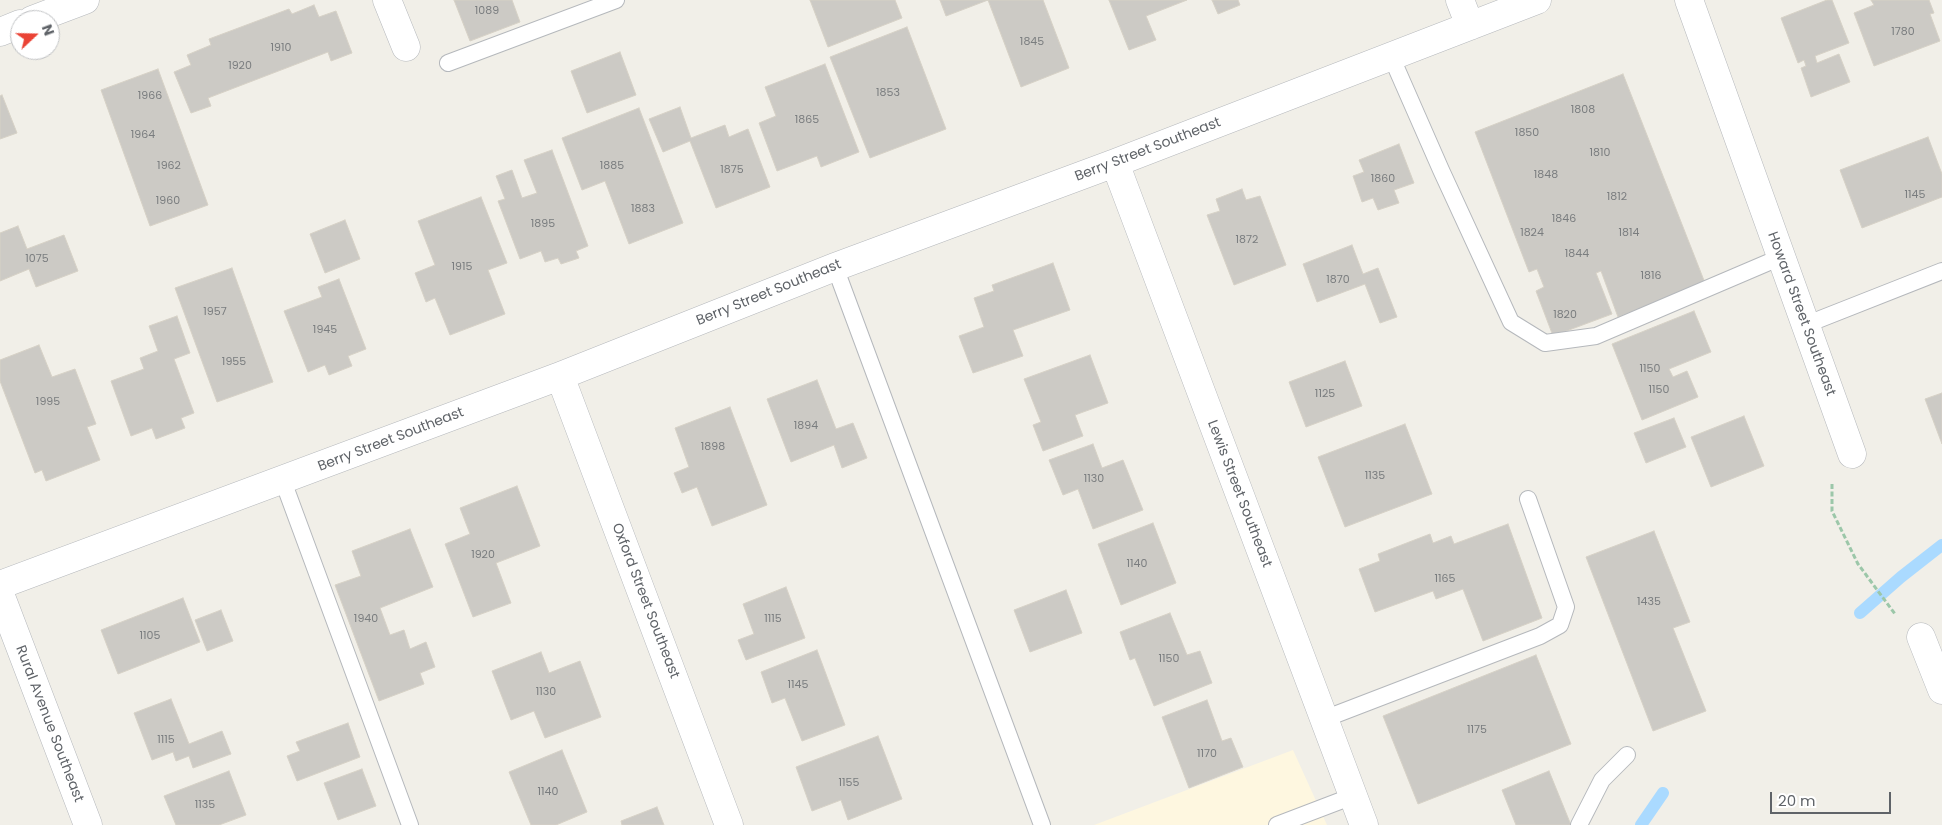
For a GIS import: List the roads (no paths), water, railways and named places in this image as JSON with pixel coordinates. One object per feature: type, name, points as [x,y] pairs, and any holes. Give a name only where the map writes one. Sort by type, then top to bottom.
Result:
[{"type":"street","points":[[58,10],[85,0]]},
{"type":"street","points":[[388,0],[406,46]]},
{"type":"street","points":[[1460,0],[1470,26]]},
{"type":"street","name":"Berry Street Southeast","points":[[0,584],[283,481],[560,376],[835,267],[1114,163],[1537,0]]},
{"type":"street","name":"Howard Street Southeast","points":[[1689,0],[1852,454]]},
{"type":"street","name":"Lewis Street Southeast","points":[[1114,163],[1364,825]]},
{"type":"street","name":"Oxford Street Southeast","points":[[560,376],[729,825]]},
{"type":"street","name":"Rural Avenue Southeast","points":[[0,594],[88,825]]},
{"type":"street","points":[[1921,637],[1942,690]]},
{"type":"lane","points":[[448,63],[616,0]]},
{"type":"lane","points":[[1390,56],[1512,322],[1545,343],[1596,336],[1781,257]]},
{"type":"lane","points":[[835,267],[1042,825]]},
{"type":"lane","points":[[1805,325],[1942,271]]},
{"type":"lane","points":[[283,481],[410,825]]},
{"type":"lane","points":[[1324,719],[1540,636],[1560,625],[1566,607],[1528,499]]},
{"type":"lane","points":[[1579,825],[1602,780],[1628,755]]},
{"type":"lane","points":[[1277,825],[1353,796]]},
{"type":"waterway","points":[[1860,613],[1901,577],[1942,545]]},
{"type":"waterway","points":[[1641,825],[1663,793]]}]
